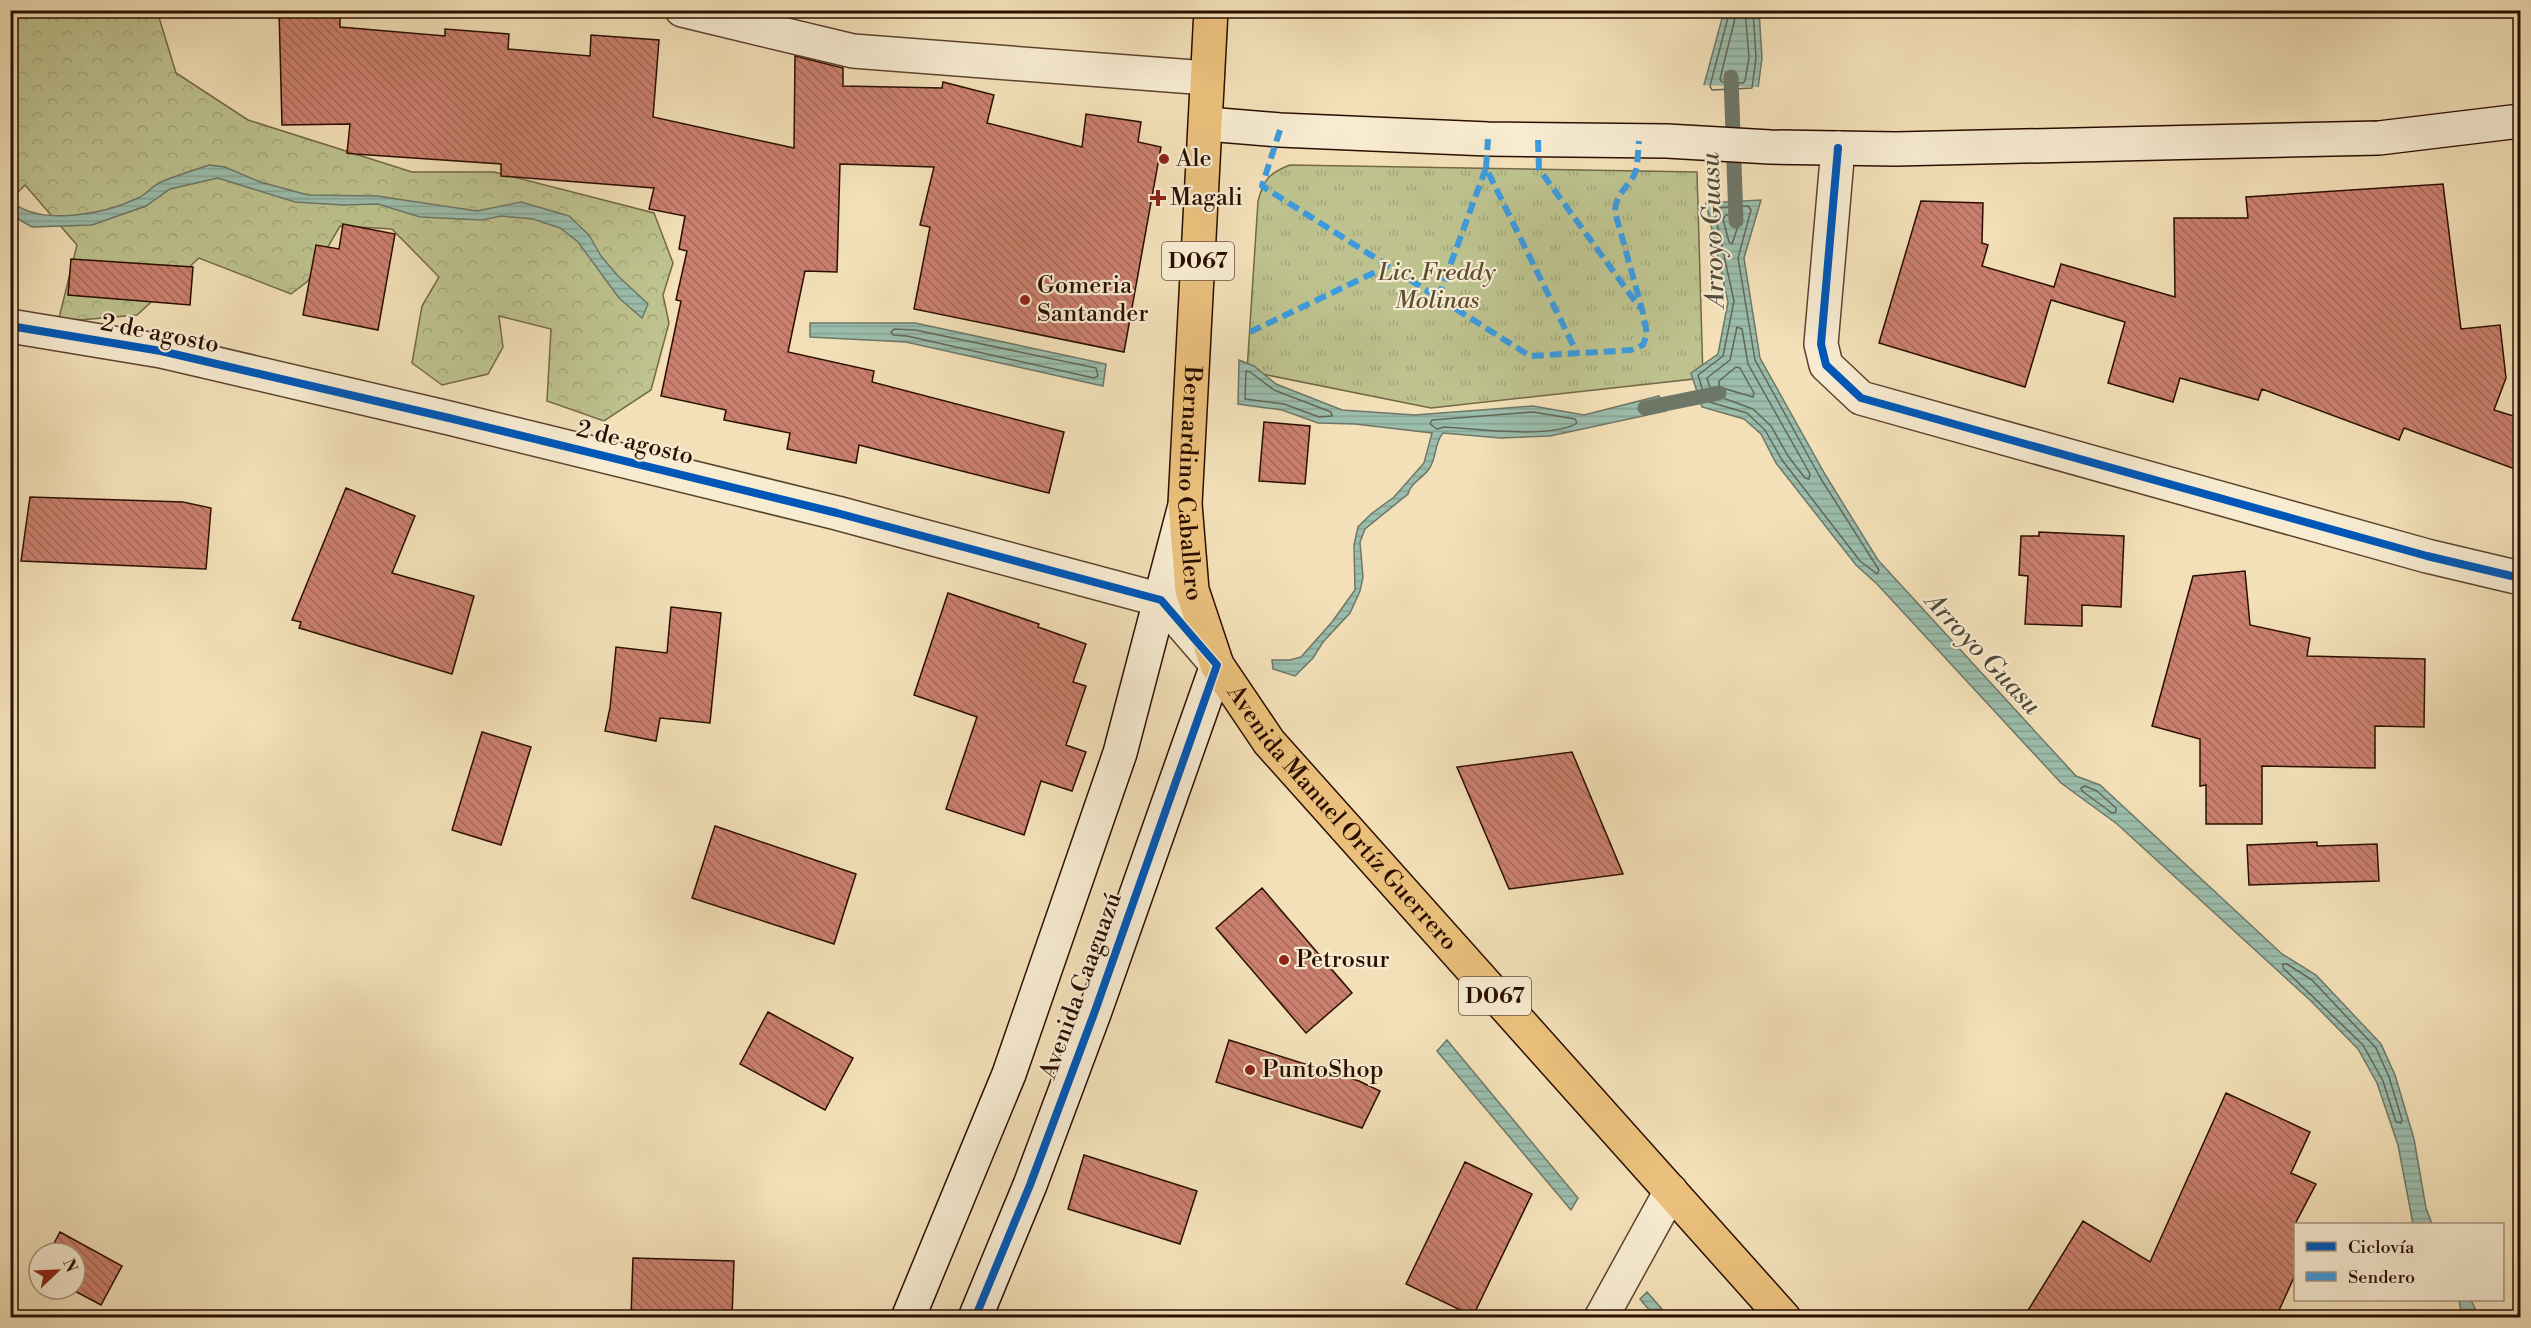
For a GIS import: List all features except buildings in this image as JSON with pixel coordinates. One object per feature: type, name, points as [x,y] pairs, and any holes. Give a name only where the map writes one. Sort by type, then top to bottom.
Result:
[{"type":"main road","name":"Bernardino Caballero","points":[[1211,10],[1207,124],[1185,504],[1192,590],[1217,665]]},
{"type":"main road","name":"Avenida Manuel Ortíz Guerrero","points":[[1217,665],[1269,742],[1784,1317]]},
{"type":"street","points":[[682,10],[853,51],[1207,78]]},
{"type":"street","points":[[1207,124],[1280,130],[1488,139],[1667,141],[1838,148],[2379,138],[2520,121]]},
{"type":"street","points":[[1838,148],[1821,344],[1826,365],[1861,398],[2427,556],[2520,578]]},
{"type":"street","name":"2 de agosto","points":[[10,326],[161,351],[449,418],[837,513],[1161,600]]},
{"type":"street","name":"Avenida Caaguazú","points":[[908,1317],[1009,1074],[1120,753],[1185,504]]},
{"type":"street","points":[[1161,600],[1217,665]]},
{"type":"street","name":"Avenida Caaguazú","points":[[975,1317],[1030,1185],[1095,1011],[1217,665]]},
{"type":"street","points":[[1600,1317],[1671,1191]]},
{"type":"green space","points":[[11,11],[157,11],[176,73],[248,120],[412,172],[494,172],[654,213],[673,263],[663,295],[669,323],[651,390],[604,421],[547,401],[551,329],[499,316],[503,347],[488,374],[442,385],[412,363],[422,306],[439,277],[392,229],[340,226],[308,281],[291,294],[199,258],[137,315],[58,322],[77,245],[25,185],[11,199]]},
{"type":"green space","name":"Lic. Freddy Molinas","points":[[1290,165],[1697,172],[1703,378],[1431,408],[1247,371],[1258,201],[1268,178]]},
{"type":"water","points":[[1724,11],[1759,11],[1762,58],[1757,96],[1701,96]]},
{"type":"water","points":[[209,165],[225,167],[260,182],[308,195],[377,196],[477,211],[521,202],[569,216],[589,235],[601,256],[618,276],[648,304],[642,318],[619,298],[578,242],[560,228],[533,219],[501,216],[482,220],[420,217],[378,204],[343,205],[295,202],[218,178],[170,189],[146,206],[92,225],[32,227],[11,215],[11,201],[23,209],[55,216],[108,209],[138,198],[161,182]]},
{"type":"water","points":[[1761,200],[1744,258],[1760,358],[1826,476],[1878,560],[2076,776],[2100,785],[2282,954],[2316,975],[2381,1044],[2395,1075],[2414,1139],[2426,1208],[2432,1223],[2413,1223],[2398,1145],[2377,1083],[2358,1049],[2311,1001],[2117,824],[2061,783],[1877,584],[1856,565],[1776,463],[1761,434],[1744,419],[1702,407],[1691,373],[1718,354],[1728,302],[1706,203]]},
{"type":"water","points":[[810,323],[915,323],[1106,364],[1103,386],[906,342],[810,337]]},
{"type":"water","points":[[1239,360],[1254,366],[1276,384],[1342,410],[1415,415],[1533,406],[1584,415],[1659,396],[1666,411],[1550,436],[1501,438],[1443,433],[1438,441],[1432,465],[1412,486],[1408,494],[1365,529],[1360,542],[1363,577],[1360,591],[1350,613],[1295,676],[1273,669],[1272,660],[1290,660],[1301,657],[1332,622],[1355,590],[1354,545],[1358,527],[1394,497],[1424,463],[1432,433],[1355,424],[1318,423],[1282,410],[1238,404]]},
{"type":"water","points":[[1447,1040],[1578,1198],[1571,1210],[1437,1051]]},
{"type":"water","points":[[1647,1292],[1669,1317],[1655,1317],[1640,1299]]},
{"type":"water","points":[[2459,1301],[2471,1301],[2479,1317],[2462,1317]]},
{"type":"pier","points":[[1701,85],[1761,87],[1757,99],[1701,99],[1698,96]]},
{"type":"waterway","name":"Arroyo Guasu","points":[[1731,77],[1736,221]]},
{"type":"waterway","points":[[1645,408],[1719,393]]},
{"type":"marked path","points":[[1280,130],[1262,186],[1530,356],[1631,350],[1643,345],[1647,334],[1643,313],[1615,212],[1618,199],[1634,176],[1639,141]]},
{"type":"marked path","points":[[1486,168],[1488,139]]},
{"type":"marked path","points":[[1538,140],[1539,169],[1640,308]]},
{"type":"marked path","points":[[1438,298],[1486,168],[1577,353]]},
{"type":"marked path","points":[[1250,332],[1388,266]]},
{"type":"cycle path","points":[[1838,148],[1821,344],[1826,365],[1861,398],[2427,556],[2520,578]]},
{"type":"cycle path","points":[[10,326],[161,351],[449,418],[837,513],[1161,600],[1217,665],[1095,1011],[1030,1185],[975,1318]]},
{"type":"place","name":"Ale","points":[[1164,159]]},
{"type":"place","name":"Magali","points":[[1158,198]]},
{"type":"place","name":"Gomeria Santander","points":[[1025,300]]},
{"type":"place","name":"Petrosur","points":[[1284,960]]},
{"type":"place","name":"PuntoShop","points":[[1250,1070]]}]
